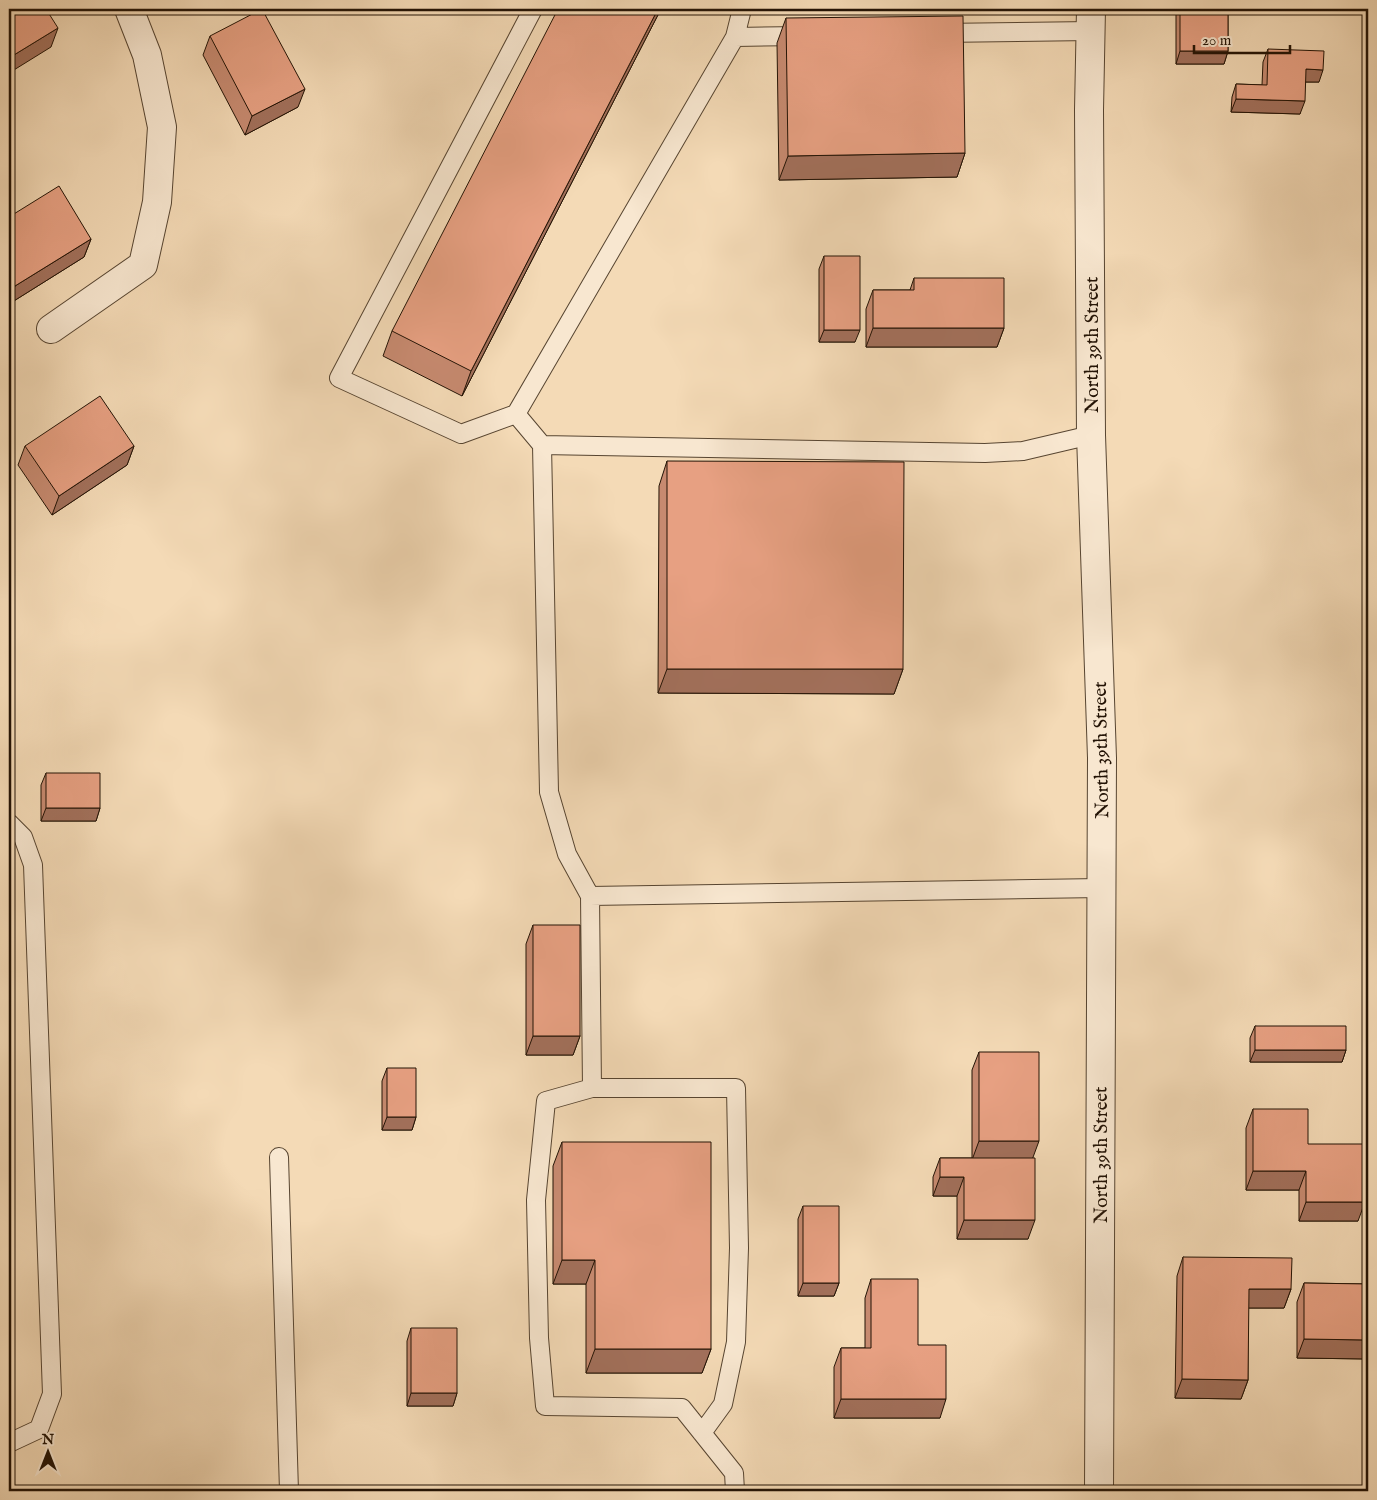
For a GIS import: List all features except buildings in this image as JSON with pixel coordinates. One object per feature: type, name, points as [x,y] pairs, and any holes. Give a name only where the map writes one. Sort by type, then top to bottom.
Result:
[{"type":"street","points":[[51,329],[142,265],[157,202],[162,127],[147,55],[129,9]]},
{"type":"street","name":"North 39th Street","points":[[1091,20],[1089,110],[1091,435],[1102,758],[1099,1491]]},
{"type":"lane","points":[[533,9],[339,378],[461,434],[516,414],[735,37],[742,9]]},
{"type":"lane","points":[[921,33],[1091,20]]},
{"type":"lane","points":[[735,37],[823,35]]},
{"type":"lane","points":[[516,414],[542,445],[549,792],[567,854],[590,896],[592,1088]]},
{"type":"lane","points":[[542,445],[985,453],[1023,451],[1091,435]]},
{"type":"lane","points":[[9,822],[23,837],[34,865],[52,1394],[38,1429],[9,1443]]},
{"type":"lane","points":[[590,896],[1101,888]]},
{"type":"lane","points":[[702,1434],[723,1404],[736,1342],[739,1248],[736,1088],[592,1088],[546,1102],[536,1200],[539,1338],[544,1406],[682,1408],[702,1434],[734,1473],[735,1491]]},
{"type":"lane","points":[[279,1157],[289,1491]]}]
